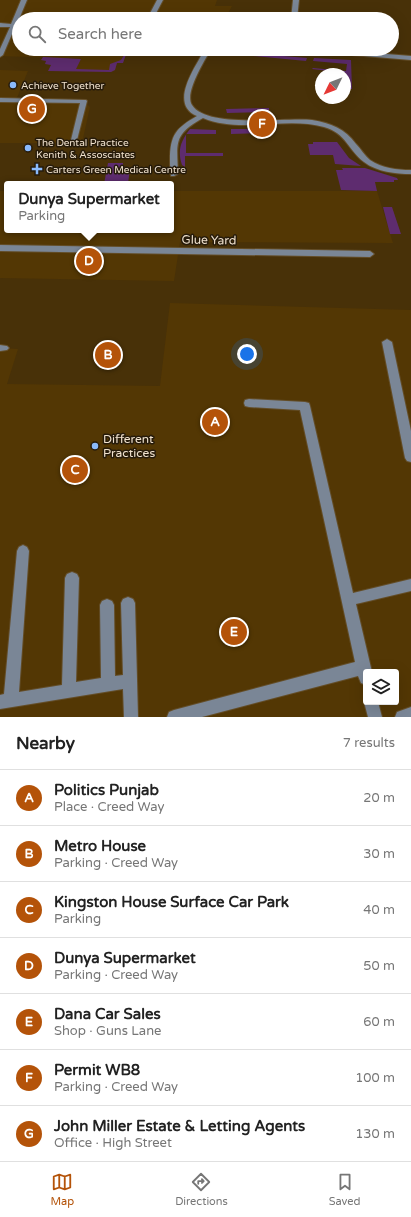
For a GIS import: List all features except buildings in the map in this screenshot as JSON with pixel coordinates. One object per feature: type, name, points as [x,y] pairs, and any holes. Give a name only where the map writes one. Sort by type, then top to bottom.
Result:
[{"type":"street","points":[[20,12],[24,0]]},
{"type":"street","points":[[154,12],[160,0]]},
{"type":"street","points":[[295,12],[296,0]]},
{"type":"street","points":[[0,25],[12,26]]},
{"type":"street","points":[[0,55],[12,33]]},
{"type":"street","points":[[204,56],[188,89],[187,97],[188,105],[202,116],[227,121],[309,122],[323,125],[344,134],[368,162],[394,172],[411,172]]},
{"type":"street","points":[[387,56],[411,58]]},
{"type":"street","points":[[0,100],[84,101],[74,140]]},
{"type":"street","points":[[174,174],[174,139],[183,127],[202,116]]},
{"type":"street","name":"Glue Yard","points":[[0,248],[370,254]]},
{"type":"street","points":[[387,342],[411,458]]},
{"type":"street","points":[[249,403],[305,406],[364,669]]},
{"type":"street","points":[[23,551],[6,701],[130,681]]},
{"type":"street","points":[[69,691],[72,578]]},
{"type":"street","points":[[349,600],[411,585]]},
{"type":"street","points":[[128,603],[131,717]]},
{"type":"street","points":[[107,605],[108,684]]},
{"type":"street","points":[[174,717],[363,672]]},
{"type":"street","points":[[372,705],[375,717]]},
{"type":"street","points":[[402,717],[411,714]]},
{"type":"shaded area","points":[[0,0],[217,0],[215,6],[232,6],[229,12],[12,12],[12,56],[126,56],[123,63],[117,63],[115,70],[111,72],[74,71],[81,59],[0,56]]},
{"type":"shaded area","points":[[124,56],[126,56],[123,63],[117,63],[115,70],[111,72],[48,71],[51,65],[45,64],[46,61],[41,60],[43,57],[81,59],[76,69],[109,70],[110,64],[121,60]]},
{"type":"shaded area","points":[[254,56],[307,58],[306,61]]},
{"type":"shaded area","points":[[314,58],[351,60],[352,89],[351,68],[346,68],[347,64],[313,61]]},
{"type":"shaded area","points":[[0,70],[28,71],[16,100],[84,101],[90,107],[82,143],[0,143]]},
{"type":"shaded area","points":[[269,108],[269,112],[227,113],[226,109]]},
{"type":"shaded area","points":[[190,129],[216,130],[216,134],[186,134]]},
{"type":"shaded area","points":[[231,129],[262,129],[263,133],[231,134]]},
{"type":"shaded area","points":[[186,135],[186,153],[223,153],[223,156],[185,156],[185,167],[182,165],[180,150]]},
{"type":"shaded area","points":[[313,142],[337,142],[349,158],[361,166],[335,164],[333,155],[310,155],[308,144],[313,144]]},
{"type":"shaded area","points":[[108,163],[123,163],[123,167],[130,168],[128,181],[105,181]]},
{"type":"shaded area","points":[[342,168],[365,168],[397,178],[398,180],[394,180],[394,182],[375,182],[377,191],[341,190],[336,170],[343,170]]},
{"type":"shaded area","points":[[0,191],[4,191],[4,233],[174,233],[174,191],[377,191],[393,243],[180,242],[174,281],[0,278]]},
{"type":"shaded area","points":[[383,207],[392,207],[401,234],[390,234]]},
{"type":"shaded area","points":[[170,303],[411,310],[411,714],[402,717],[0,717],[0,348],[18,349],[7,384],[160,386]]},
{"type":"place","name":"Achieve Together","points":[[13,85]]},
{"type":"place","name":"John Miller Estate & Letting Agents","points":[[32,109]]},
{"type":"place","name":"Permit WB8","points":[[262,124]]},
{"type":"place","name":"The Dental Practice Kenith & Assosciates","points":[[28,148]]},
{"type":"place","name":"Carters Green Medical Centre","points":[[37,169]]},
{"type":"place","name":"Dunya Supermarket","points":[[89,261]]},
{"type":"place","name":"Metro House","points":[[108,355]]},
{"type":"place","name":"Politics Punjab","points":[[215,422]]},
{"type":"place","name":"Different Practices","points":[[95,446]]},
{"type":"place","name":"Kingston House Surface Car Park","points":[[75,470]]},
{"type":"place","name":"Dana Car Sales","points":[[234,632]]}]
